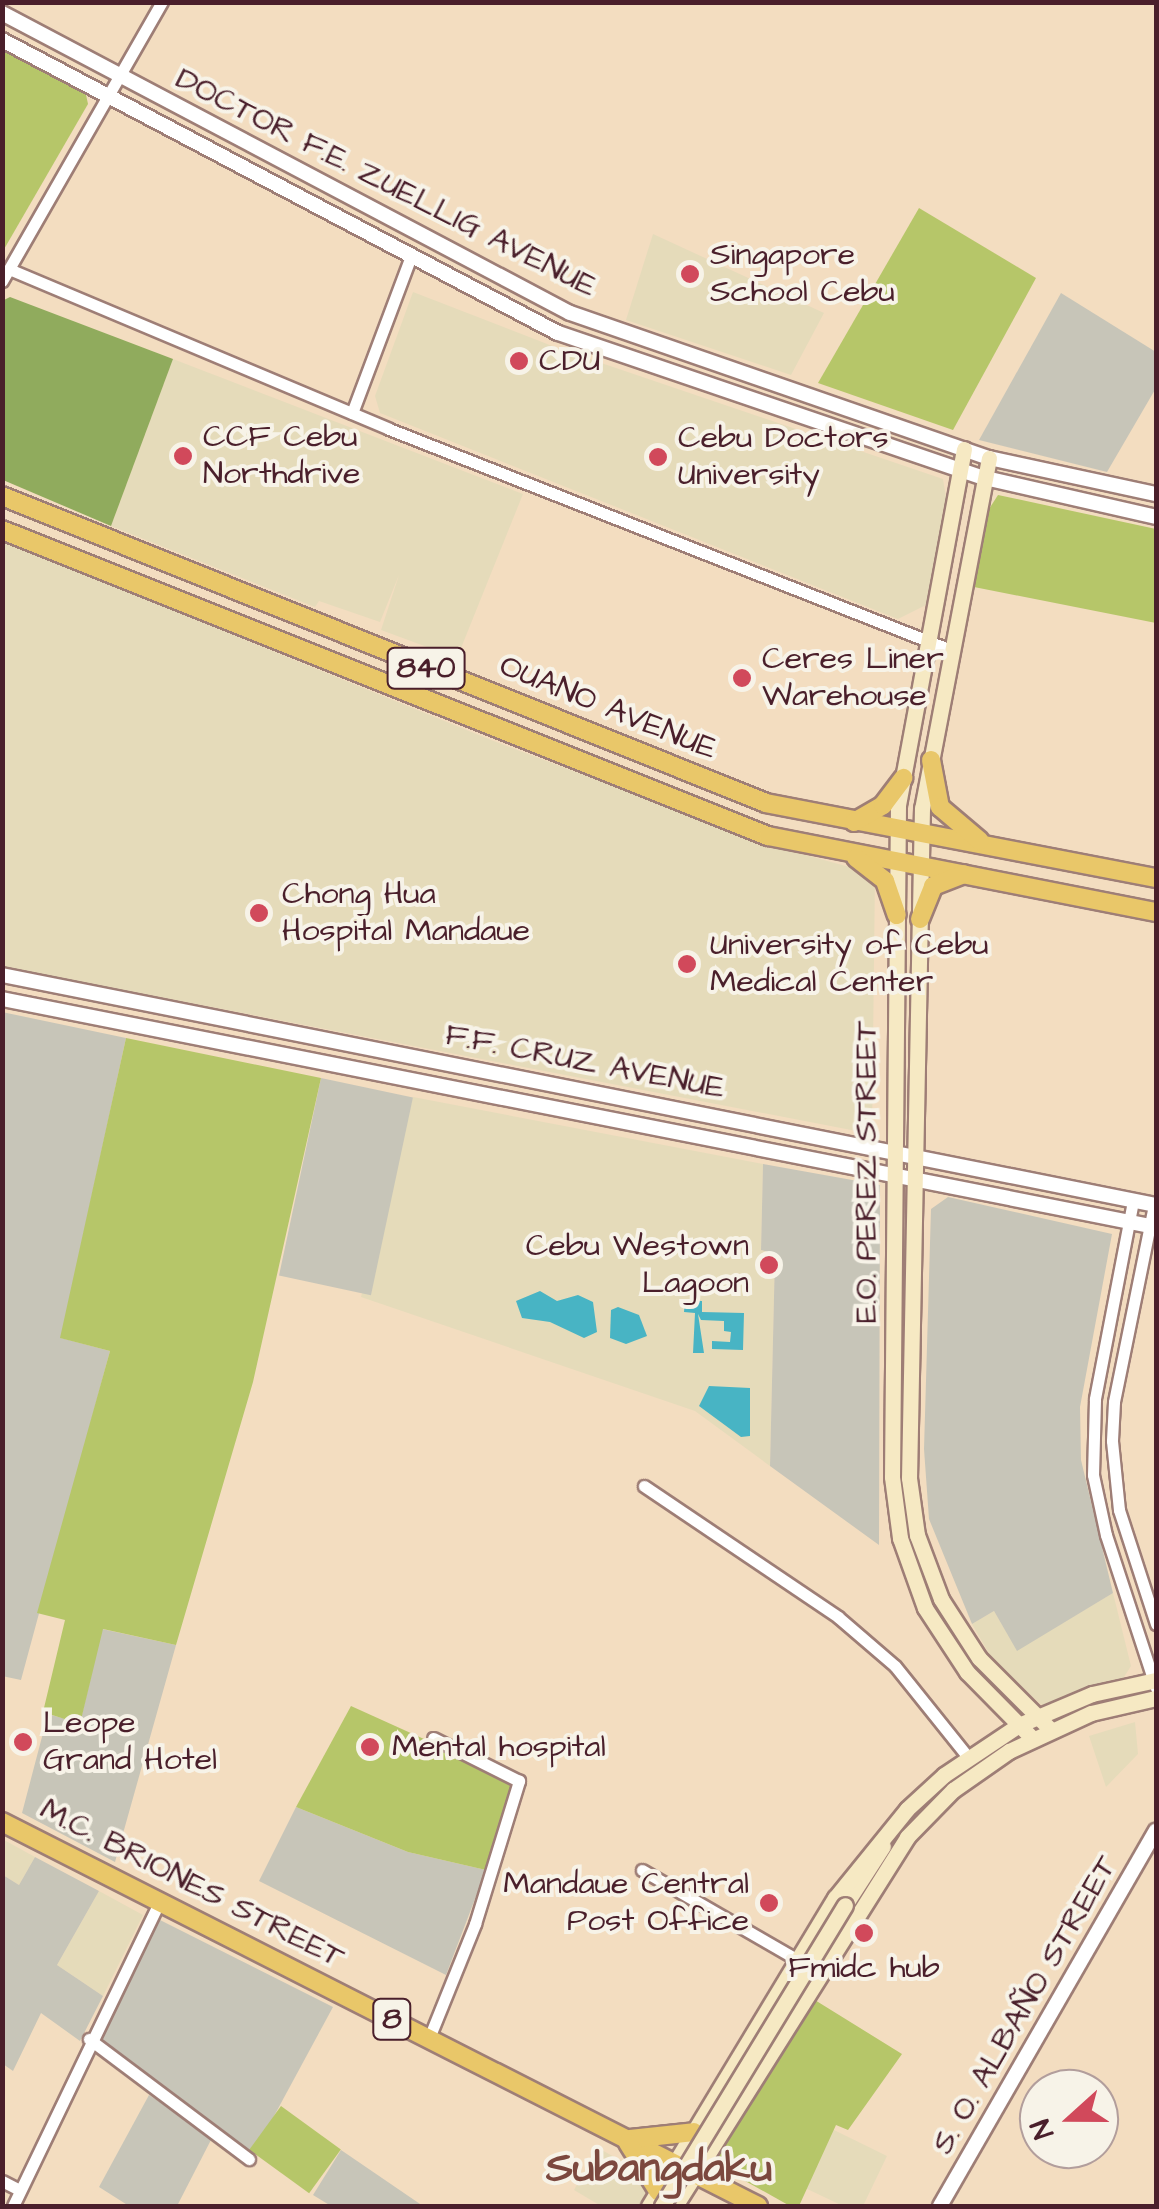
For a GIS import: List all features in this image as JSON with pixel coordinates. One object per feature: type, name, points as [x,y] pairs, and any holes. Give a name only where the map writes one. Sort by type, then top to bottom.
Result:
[{"type":"main road","name":"E.O. PEREZ STREET","points":[[964,449],[903,778],[897,830],[892,1434],[900,1538],[925,1608],[967,1672],[1032,1738]]},
{"type":"main road","name":"E.O. PEREZ STREET","points":[[989,458],[950,650],[922,835],[909,1434],[911,1508],[935,1586],[979,1658],[1050,1729]]},
{"type":"main road","name":"OUANO AVENUE","points":[[2,496],[766,803],[1156,878]]},
{"type":"main road","name":"OUANO AVENUE","points":[[2,530],[768,836],[1156,912]]},
{"type":"main road","points":[[494,726],[503,698]]},
{"type":"main road","points":[[931,760],[934,792],[947,818],[999,849]]},
{"type":"main road","points":[[854,822],[882,805],[903,778]]},
{"type":"main road","points":[[833,848],[877,871],[897,915]]},
{"type":"main road","points":[[920,920],[934,886],[966,874]]},
{"type":"main road","points":[[892,1434],[909,1434]]},
{"type":"main road","points":[[656,2201],[674,2164],[835,1898],[893,1824],[968,1757],[1036,1716],[1156,1687]]},
{"type":"main road","points":[[876,1860],[907,1837],[953,1790],[1032,1738],[1156,1687]]},
{"type":"main road","name":"M.C. BRIONES STREET","points":[[2,1822],[674,2164]]},
{"type":"main road","points":[[656,2201],[876,1860],[893,1824]]},
{"type":"main road","points":[[676,2206],[907,1837]]},
{"type":"main road","points":[[656,2201],[624,2138],[694,2132]]},
{"type":"main road","name":"8","points":[[674,2164],[758,2206]]},
{"type":"street","points":[[162,2],[104,94],[6,275],[950,650]]},
{"type":"street","name":"DOCTOR F.E. ZUELLIG AVENUE","points":[[2,13],[570,313],[989,458],[1156,494]]},
{"type":"street","name":"DOCTOR F.E. ZUELLIG AVENUE","points":[[2,40],[558,334],[985,478],[1156,517]]},
{"type":"street","points":[[352,413],[411,256]]},
{"type":"street","name":"F.F. CRUZ AVENUE","points":[[2,975],[1156,1205]]},
{"type":"street","name":"F.F. CRUZ AVENUE","points":[[2,1000],[914,1184],[1154,1226]]},
{"type":"street","points":[[1133,1201],[1094,1399],[1094,1475],[1106,1535],[1156,1687]]},
{"type":"street","points":[[1156,1205],[1114,1402],[1112,1441],[1119,1510],[1156,1624]]},
{"type":"street","points":[[644,1486],[838,1617],[895,1666],[968,1757]]},
{"type":"street","points":[[430,2038],[475,1924],[518,1781],[433,1738]]},
{"type":"street","name":"S. O. ALBAÑO STREET","points":[[940,2206],[1156,1831]]},
{"type":"street","points":[[642,1870],[798,1960]]},
{"type":"street","points":[[14,2206],[89,2039],[160,1901]]},
{"type":"street","points":[[89,2039],[250,2159]]},
{"type":"street","points":[[2,2181],[20,2190]]},
{"type":"shaded area","name":"Singapore School Cebu","points":[[653,234],[824,313],[791,375],[626,320]]},
{"type":"shaded area","points":[[413,292],[560,349],[943,479],[947,504],[926,605],[898,619],[380,413],[375,396]]},
{"type":"shaded area","points":[[1061,293],[1156,352],[1156,388],[1107,472],[979,440]]},
{"type":"shaded area","points":[[173,359],[523,494],[457,658],[381,630],[399,575],[380,622],[319,601],[315,607],[111,526]]},
{"type":"shaded area","points":[[2,541],[491,740],[769,845],[875,874],[872,1134],[3,967]]},
{"type":"shaded area","points":[[2,1012],[126,1038],[61,1338],[110,1351],[21,1680],[2,1676]]},
{"type":"shaded area","points":[[321,1078],[413,1098],[371,1295],[279,1276]]},
{"type":"shaded area","points":[[413,1097],[763,1164],[761,1250],[775,1254],[770,1466],[695,1411],[361,1297]]},
{"type":"shaded area","points":[[763,1164],[880,1185],[879,1545],[770,1466],[775,1254],[761,1250]]},
{"type":"shaded area","points":[[948,1197],[1112,1234],[1080,1407],[1081,1460],[1113,1593],[1017,1651],[994,1611],[972,1624],[929,1519],[924,1449],[931,1209]]},
{"type":"shaded area","points":[[1113,1593],[1131,1666],[1122,1680],[1043,1706],[995,1664],[972,1624],[994,1611],[1017,1650]]},
{"type":"shaded area","points":[[102,1629],[176,1645],[115,1862],[22,1813],[48,1714],[80,1723]]},
{"type":"shaded area","points":[[1135,1722],[1138,1754],[1106,1787],[1089,1736]]},
{"type":"shaded area","points":[[296,1807],[408,1852],[486,1870],[446,1975],[259,1881]]},
{"type":"shaded area","points":[[4,1840],[35,1857],[19,1885],[3,1875]]},
{"type":"shaded area","points":[[35,1857],[99,1891],[57,1965],[103,1996],[80,2041],[41,2013],[13,2071],[3,2064],[3,1875],[19,1885]]},
{"type":"shaded area","points":[[99,1891],[143,1915],[103,1996],[57,1965]]},
{"type":"shaded area","points":[[158,1919],[333,2007],[254,2153],[93,2046]]},
{"type":"shaded area","points":[[149,2095],[213,2136],[177,2206],[129,2206],[99,2187]]},
{"type":"shaded area","points":[[787,2107],[887,2156],[863,2206],[843,2206],[759,2166]]},
{"type":"shaded area","points":[[598,2148],[642,2172],[649,2189],[639,2206],[601,2206],[574,2190]]},
{"type":"shaded area","points":[[341,2150],[423,2206],[331,2206],[313,2195]]},
{"type":"green space","points":[[3,45],[85,90],[88,104],[3,251]]},
{"type":"green space","points":[[919,208],[1036,278],[953,430],[818,383]]},
{"type":"green space","points":[[10,297],[173,359],[111,526],[3,480],[2,301]]},
{"type":"green space","points":[[998,495],[1156,529],[1156,623],[974,587],[989,509]]},
{"type":"green space","points":[[126,1038],[321,1078],[253,1382],[176,1645],[103,1629],[80,1724],[43,1712],[65,1620],[37,1613],[110,1351],[60,1338]]},
{"type":"green space","points":[[351,1706],[508,1777],[513,1786],[486,1870],[408,1852],[296,1807]]},
{"type":"green space","points":[[810,1997],[902,2054],[848,2130],[836,2125],[799,2206],[790,2206],[713,2163]]},
{"type":"green space","points":[[281,2106],[341,2149],[309,2193],[249,2150]]},
{"type":"water","points":[[540,1291],[557,1301],[578,1295],[593,1302],[597,1332],[584,1338],[550,1322],[522,1318],[516,1301]]},
{"type":"water","points":[[685,1300],[702,1301],[702,1312],[744,1313],[743,1350],[712,1349],[712,1341],[730,1342],[731,1332],[724,1331],[724,1321],[701,1320],[698,1314],[704,1353],[693,1353],[695,1313],[684,1312]]},
{"type":"water","points":[[618,1307],[639,1315],[647,1336],[626,1344],[610,1338],[611,1310]]},
{"type":"water","points":[[709,1386],[750,1388],[750,1436],[741,1437],[699,1406]]},
{"type":"place","name":"Singapore School Cebu","points":[[690,274]]},
{"type":"place","name":"CDU","points":[[519,361]]},
{"type":"place","name":"CCF Cebu Northdrive","points":[[183,456]]},
{"type":"place","name":"Cebu Doctors University","points":[[658,457]]},
{"type":"place","name":"Ceres Liner Warehouse","points":[[742,678]]},
{"type":"place","name":"Chong Hua Hospital Mandaue","points":[[259,913]]},
{"type":"place","name":"University of Cebu Medical Center","points":[[687,964]]},
{"type":"place","name":"Cebu Westown Lagoon","points":[[769,1265]]},
{"type":"place","name":"Leope Grand Hotel","points":[[23,1742]]},
{"type":"place","name":"Mental hospital","points":[[370,1747]]},
{"type":"place","name":"Mandaue Central Post Office","points":[[769,1903]]},
{"type":"place","name":"Fmidc hub","points":[[864,1933]]},
{"type":"district","name":"Subangdaku","points":[[659,2169]]}]
